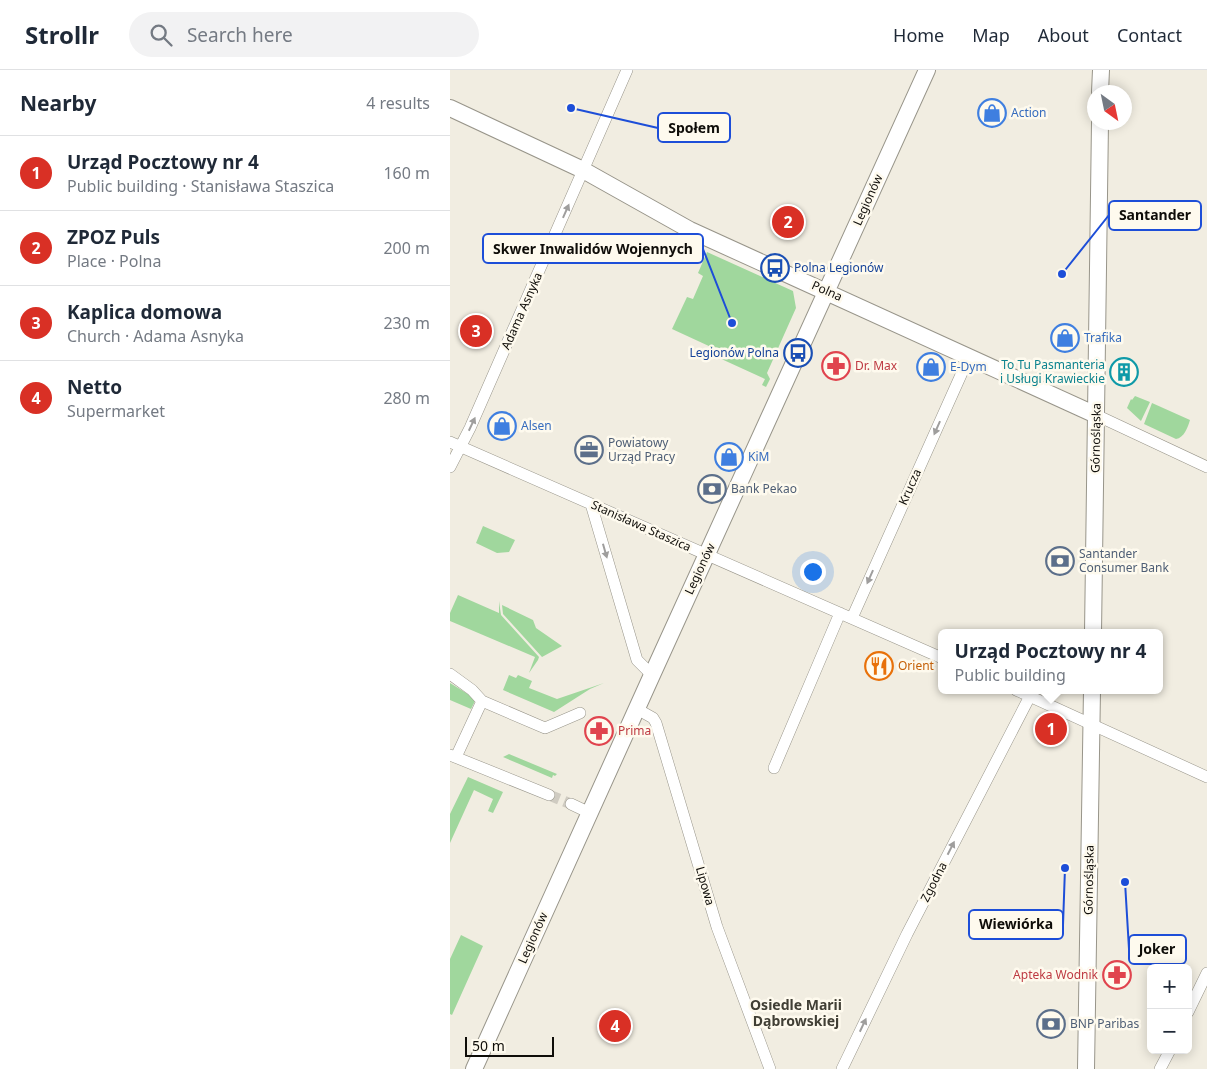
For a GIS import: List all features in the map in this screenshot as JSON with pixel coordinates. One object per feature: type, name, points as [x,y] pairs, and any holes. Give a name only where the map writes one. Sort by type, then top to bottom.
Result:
[{"type":"street","name":"Adama Asnyka","points":[[450,468],[455,444],[470,428],[627,70]]},
{"type":"street","name":"Legionów","points":[[474,1069],[927,70]]},
{"type":"street","points":[[1100,85],[1101,70]]},
{"type":"street","name":"Polna","points":[[450,108],[583,170],[690,230],[1207,467]]},
{"type":"street","name":"Górnośląska","points":[[1093,629],[1100,130]]},
{"type":"street","name":"Krucza","points":[[852,618],[969,357]]},
{"type":"street","name":"Stanisława Staszica","points":[[455,444],[938,656]]},
{"type":"street","points":[[591,504],[637,660],[652,675]]},
{"type":"street","points":[[774,768],[840,613]]},
{"type":"street","points":[[450,674],[472,690],[482,701],[545,728],[580,713]]},
{"type":"street","points":[[1025,694],[1207,777]]},
{"type":"street","name":"Górnośląska","points":[[1086,1069],[1092,694]]},
{"type":"street","name":"Zgodna","points":[[842,1069],[907,934],[1030,696]]},
{"type":"street","points":[[482,701],[453,756],[549,795]]},
{"type":"street","name":"Lipowa","points":[[637,709],[653,718],[656,723],[717,927],[770,1069]]},
{"type":"street","points":[[571,804],[590,813]]},
{"type":"street","points":[[1189,1009],[1207,973]]},
{"type":"street","points":[[1160,1069],[1168,1054]]},
{"type":"green space","points":[[707,252],[793,291],[796,308],[767,373],[770,379],[766,387],[762,385],[765,379],[717,357],[720,349],[711,347],[672,329],[687,297],[693,299],[703,276],[698,273]]},
{"type":"green space","points":[[1135,396],[1150,402],[1141,421],[1127,408],[1131,399]]},
{"type":"green space","points":[[1152,403],[1190,420],[1187,429],[1181,437],[1176,439],[1144,424]]},
{"type":"green space","points":[[483,526],[515,540],[509,552],[497,553],[476,543]]},
{"type":"green space","points":[[458,595],[499,613],[499,601],[501,615],[539,657],[529,673],[535,657],[450,621],[450,613]]},
{"type":"green space","points":[[502,605],[533,620],[536,628],[562,646],[542,657],[503,614]]},
{"type":"green space","points":[[509,675],[516,678],[518,675],[532,681],[529,688],[557,699],[604,683],[590,689],[554,712],[503,690]]},
{"type":"green space","points":[[450,683],[476,699],[471,709],[450,700]]},
{"type":"green space","points":[[509,754],[557,774],[553,775],[552,778],[503,757]]},
{"type":"green space","points":[[468,777],[503,792],[493,813],[488,811],[493,799],[474,790],[450,843],[450,814]]},
{"type":"green space","points":[[461,935],[483,946],[452,1015],[450,1014],[450,959]]},
{"type":"tunnel","points":[[549,795],[571,804]]},
{"type":"place","name":"Społem","points":[[571,108]]},
{"type":"place","name":"Action","points":[[992,113]]},
{"type":"place","name":"ZPOZ Puls","points":[[788,222]]},
{"type":"place","name":"Polna Legionów","points":[[775,268]]},
{"type":"place","name":"Santander","points":[[1062,274]]},
{"type":"place","name":"Skwer Inwalidów Wojennych","points":[[732,323]]},
{"type":"place","name":"Kaplica domowa","points":[[476,331]]},
{"type":"place","name":"Trafika","points":[[1065,338]]},
{"type":"place","name":"Legionów Polna","points":[[798,353]]},
{"type":"place","name":"Dr. Max","points":[[836,366]]},
{"type":"place","name":"E-Dym","points":[[931,367]]},
{"type":"place","name":"To Tu Pasmanteria i Usługi Krawieckie","points":[[1124,372]]},
{"type":"place","name":"Alsen","points":[[502,426]]},
{"type":"place","name":"Powiatowy Urząd Pracy","points":[[589,450]]},
{"type":"place","name":"KiM","points":[[729,457]]},
{"type":"place","name":"Bank Pekao","points":[[712,489]]},
{"type":"place","name":"Santander Consumer Bank","points":[[1060,561]]},
{"type":"place","name":"Orient","points":[[879,666]]},
{"type":"place","name":"Urząd Pocztowy nr 4","points":[[1051,729]]},
{"type":"place","name":"Prima","points":[[599,731]]},
{"type":"place","name":"Wiewiórka","points":[[1065,868]]},
{"type":"place","name":"Joker","points":[[1125,882]]},
{"type":"place","name":"Apteka Wodnik","points":[[1117,975]]},
{"type":"place","name":"BNP Paribas","points":[[1051,1024]]},
{"type":"place","name":"Netto","points":[[615,1026]]},
{"type":"district","name":"Osiedle Marii Dąbrowskiej","points":[[796,1014]]}]
